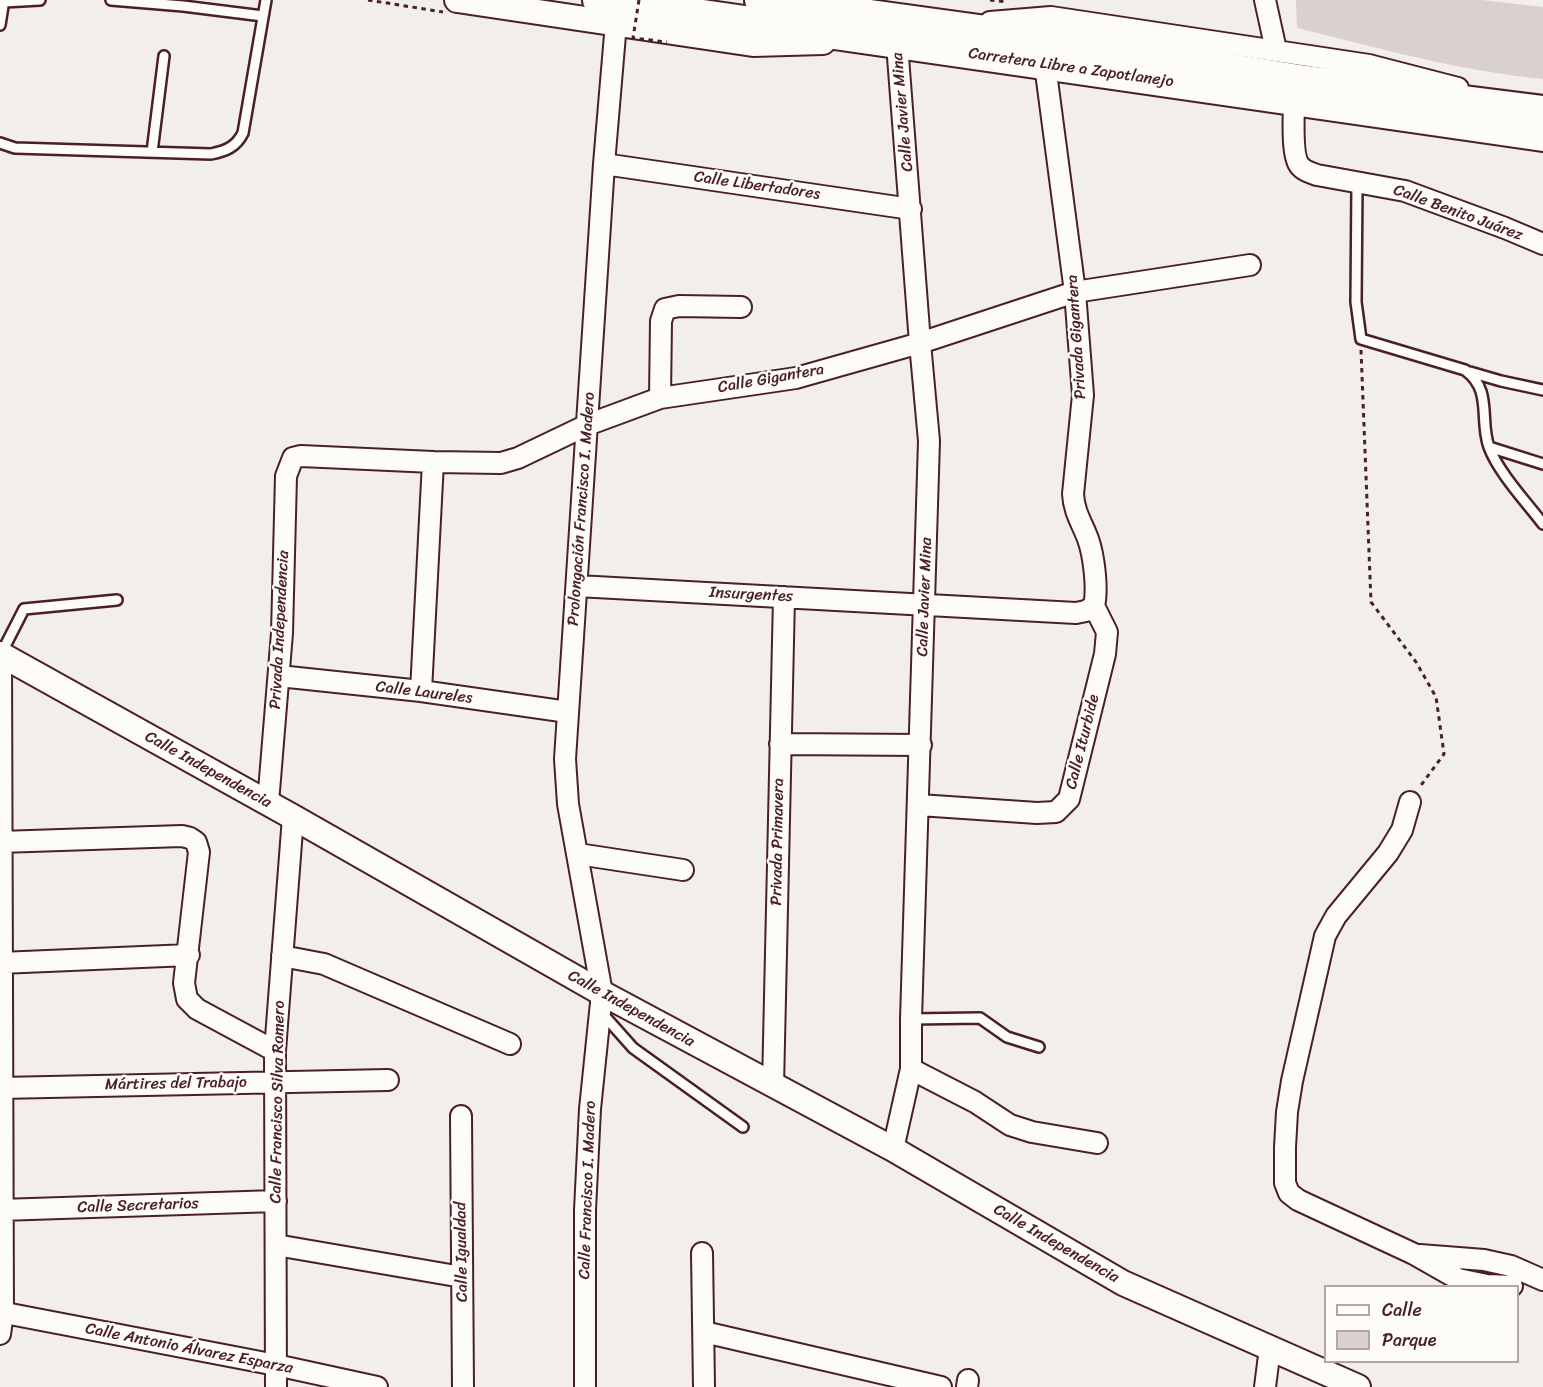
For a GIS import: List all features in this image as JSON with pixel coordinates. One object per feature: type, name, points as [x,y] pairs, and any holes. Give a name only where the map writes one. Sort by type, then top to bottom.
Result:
[{"type":"main road","name":"Carretera Libre a Zapotlanejo","points":[[598,0],[1294,100],[1540,119]]},
{"type":"main road","name":"Carretera Libre a Zapotlanejo","points":[[760,0],[1052,40],[1540,119]]},
{"type":"street","points":[[457,0],[753,44],[887,42]]},
{"type":"street","points":[[838,0],[935,25],[1052,9],[1369,65],[1540,119]]},
{"type":"street","points":[[1265,0],[1276,50]]},
{"type":"street","name":"Prolongación Francisco I. Madero","points":[[601,1002],[568,804],[566,759],[604,164],[616,23]]},
{"type":"street","name":"Calle Javier Mina","points":[[887,42],[910,209],[929,441],[911,1069],[893,1149]]},
{"type":"street","name":"Privada Gigantera","points":[[1045,65],[1075,292],[1083,395],[1072,494],[1077,516],[1092,552],[1096,598],[1094,606]]},
{"type":"street","name":"Calle Benito Juárez","points":[[1294,100],[1295,154],[1298,165],[1305,171],[1406,191],[1543,244]]},
{"type":"street","name":"Calle Libertadores","points":[[604,164],[910,209]]},
{"type":"street","name":"Calle Gigantera","points":[[293,458],[301,456],[501,463],[518,458],[587,425],[660,398],[796,378],[920,343],[1075,292],[1250,265]]},
{"type":"street","points":[[660,398],[661,321],[665,309],[679,306],[741,307]]},
{"type":"street","name":"Privada Independencia","points":[[268,803],[279,676],[286,476],[293,458]]},
{"type":"street","points":[[421,691],[433,462]]},
{"type":"street","name":"Insurgentes","points":[[577,586],[1076,613],[1094,606]]},
{"type":"street","name":"Privada Primavera","points":[[773,1086],[784,597]]},
{"type":"street","name":"Calle Iturbide","points":[[919,805],[1056,812],[1069,799],[1105,654],[1107,632],[1094,606]]},
{"type":"street","points":[[0,654],[2,1313],[0,1334]]},
{"type":"street","name":"Calle Independencia","points":[[0,654],[293,817],[601,1002],[773,1086],[893,1149],[1123,1283],[1358,1387]]},
{"type":"street","name":"Calle Laureles","points":[[279,676],[421,691],[568,712]]},
{"type":"street","points":[[780,744],[921,745]]},
{"type":"street","points":[[1410,802],[1402,830],[1388,853],[1336,916],[1325,936],[1292,1082],[1285,1147],[1285,1183],[1289,1193],[1298,1200],[1414,1254],[1458,1279],[1487,1285]]},
{"type":"street","name":"Calle Francisco Silva Romero","points":[[276,1387],[275,1051],[293,817]]},
{"type":"street","points":[[1,842],[190,837],[196,842],[199,852],[184,983],[187,999],[197,1009],[275,1051]]},
{"type":"street","points":[[578,854],[683,870]]},
{"type":"street","points":[[1,963],[189,954]]},
{"type":"street","points":[[282,956],[324,964],[510,1044]]},
{"type":"street","name":"Calle Francisco I. Madero","points":[[585,1387],[585,1210],[590,1109],[601,1002]]},
{"type":"street","points":[[911,1069],[975,1102],[1010,1125],[1032,1132],[1097,1143]]},
{"type":"street","name":"Mártires del Trabajo","points":[[1,1088],[388,1080]]},
{"type":"street","name":"Calle Igualdad","points":[[460,1116],[463,1387]]},
{"type":"street","name":"Calle Secretarios","points":[[1,1210],[276,1201]]},
{"type":"street","points":[[276,1245],[462,1277]]},
{"type":"street","points":[[702,1253],[704,1387]]},
{"type":"street","points":[[1414,1254],[1484,1260],[1511,1266],[1543,1280]]},
{"type":"street","points":[[1519,1287],[1543,1284]]},
{"type":"street","name":"Calle Antonio Álvarez Esparza","points":[[2,1313],[276,1365],[377,1387]]},
{"type":"street","points":[[704,1332],[941,1387]]},
{"type":"street","points":[[1265,1387],[1270,1348]]},
{"type":"lane","points":[[0,25],[4,1],[40,0]]},
{"type":"lane","points":[[111,0],[263,16]]},
{"type":"lane","points":[[0,143],[15,148],[211,154],[232,148],[239,142],[243,133],[266,0]]},
{"type":"lane","points":[[152,152],[164,56]]},
{"type":"lane","points":[[1357,183],[1356,302],[1361,339],[1500,381],[1543,390]]},
{"type":"lane","points":[[1465,370],[1479,384],[1483,398],[1484,430],[1495,460],[1543,524]]},
{"type":"lane","points":[[1489,447],[1543,464]]},
{"type":"lane","points":[[0,654],[24,609],[117,600]]},
{"type":"lane","points":[[601,1002],[633,1048],[742,1126]]},
{"type":"lane","points":[[911,1019],[980,1018],[1007,1037],[1039,1047]]},
{"type":"path","points":[[639,0],[633,38],[666,42]]},
{"type":"path","points":[[1361,339],[1371,602],[1416,662],[1436,698],[1444,754],[1410,802]]},
{"type":"green space","points":[[1296,0],[1482,0],[1543,7],[1543,79],[1450,65],[1297,28]]}]
